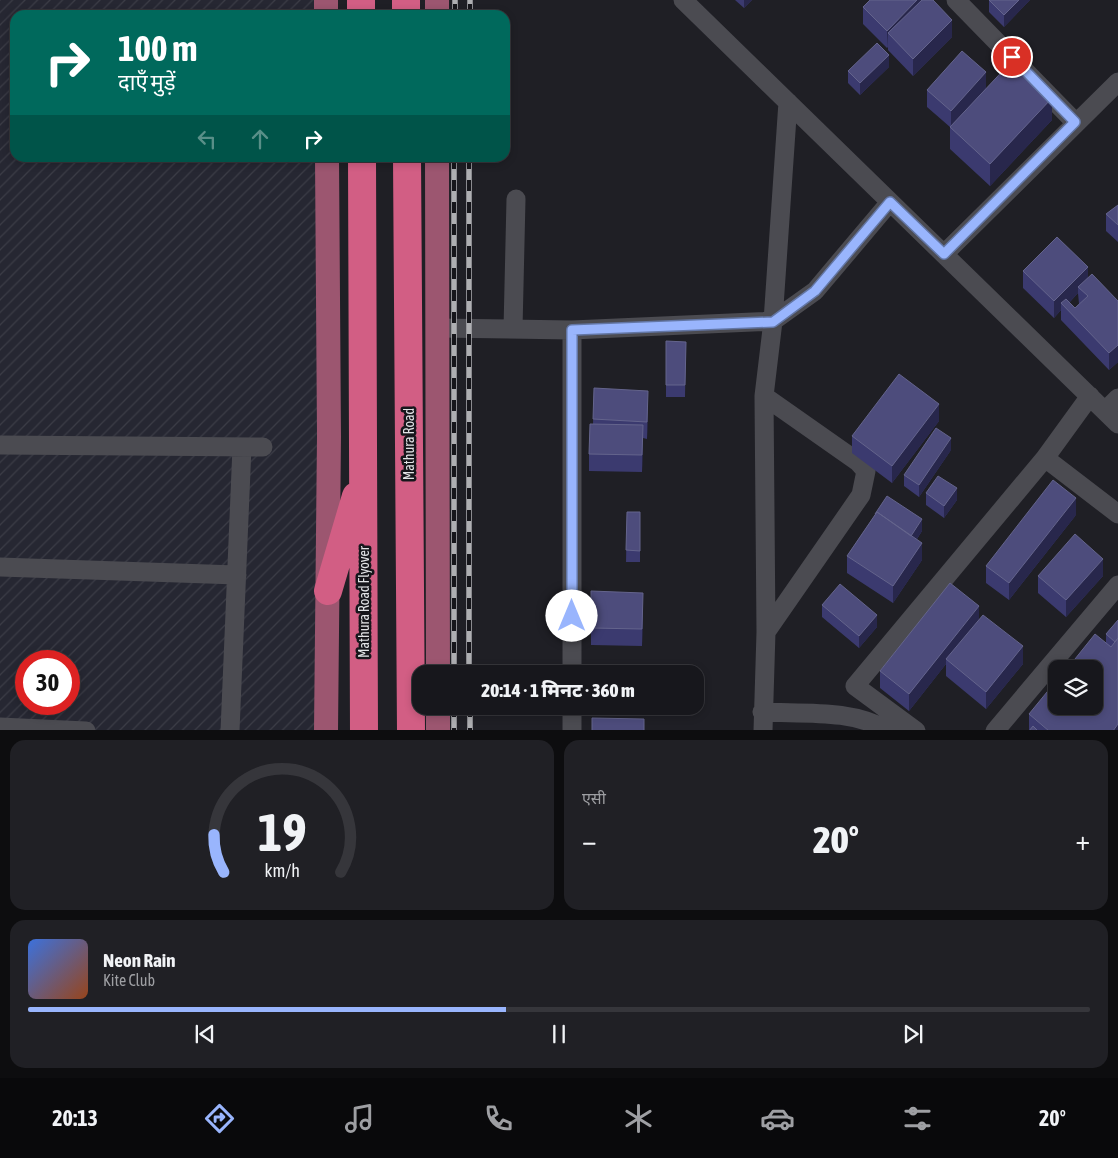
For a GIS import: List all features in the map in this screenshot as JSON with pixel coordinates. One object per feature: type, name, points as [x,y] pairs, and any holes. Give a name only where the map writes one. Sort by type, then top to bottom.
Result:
[{"type":"highway","points":[[328,591],[339,546],[364,473],[362,162]]},
{"type":"highway","name":"Mathura Road","points":[[407,162],[411,730]]},
{"type":"highway","name":"Mathura Road Flyover","points":[[364,473],[364,730]]},
{"type":"main road","points":[[326,730],[329,426],[327,162]]},
{"type":"main road","points":[[437,162],[438,665]]},
{"type":"main road","points":[[438,715],[438,730]]},
{"type":"street","points":[[683,0],[1090,396],[1114,411]]},
{"type":"street","points":[[956,0],[1075,122]]},
{"type":"street","points":[[944,254],[1075,122],[1118,82]]},
{"type":"street","points":[[763,730],[762,712],[766,632],[764,396],[773,322],[788,102]]},
{"type":"street","points":[[514,329],[516,199]]},
{"type":"street","points":[[437,328],[572,330],[773,322],[815,291],[890,202]]},
{"type":"street","points":[[572,330],[572,665]]},
{"type":"street","points":[[764,396],[858,462],[866,471],[860,495],[766,632]]},
{"type":"street","points":[[916,730],[855,686],[1045,458],[1090,396]]},
{"type":"street","points":[[0,445],[263,447]]},
{"type":"street","points":[[230,730],[242,447]]},
{"type":"street","points":[[1045,458],[1118,514]]},
{"type":"street","points":[[0,567],[236,575]]},
{"type":"street","points":[[995,730],[1118,585]]},
{"type":"street","points":[[762,712],[854,716],[877,723],[889,730]]},
{"type":"street","points":[[572,715],[572,730]]},
{"type":"street","points":[[0,728],[86,730]]},
{"type":"shaded area","points":[[0,0],[330,0],[330,10],[10,10],[10,162],[330,162],[331,730],[0,730]]},
{"type":"building","points":[[870,0],[917,0],[887,31],[863,7]]},
{"type":"building","points":[[922,0],[933,0],[952,20],[913,59],[888,33]]},
{"type":"building","points":[[989,0],[1019,0],[1004,15]]},
{"type":"building","points":[[877,43],[889,55],[860,83],[848,71]]},
{"type":"building","points":[[962,51],[986,72],[951,111],[927,90]]},
{"type":"building","points":[[1012,61],[1052,98],[990,164],[950,127]]},
{"type":"building","points":[[1118,205],[1118,225],[1106,214]]},
{"type":"building","points":[[1057,237],[1088,267],[1054,301],[1023,271]]},
{"type":"building","points":[[1092,274],[1118,301],[1118,345],[1109,353],[1061,303],[1066,299],[1075,308],[1088,296],[1078,287]]},
{"type":"building","points":[[666,341],[686,342],[685,385],[666,385]]},
{"type":"building","points":[[899,374],[939,404],[892,466],[852,436]]},
{"type":"building","points":[[594,388],[648,391],[647,422],[593,419]]},
{"type":"building","points":[[590,424],[643,425],[642,455],[589,454]]},
{"type":"building","points":[[936,428],[951,438],[919,485],[904,475]]},
{"type":"building","points":[[938,476],[957,488],[944,506],[926,493]]},
{"type":"building","points":[[1053,480],[1076,498],[1009,583],[986,566]]},
{"type":"building","points":[[887,496],[922,519],[911,536],[877,512],[875,514]]},
{"type":"building","points":[[627,512],[640,512],[640,551],[626,550]]},
{"type":"building","points":[[877,512],[922,543],[893,586],[847,556]]},
{"type":"building","points":[[1075,534],[1103,559],[1066,600],[1038,576]]},
{"type":"building","points":[[950,583],[979,606],[909,694],[880,671]]},
{"type":"building","points":[[840,584],[877,615],[859,636],[822,605]]},
{"type":"building","points":[[591,591],[643,593],[642,629],[591,628]]},
{"type":"building","points":[[983,615],[1023,646],[986,692],[946,659]]},
{"type":"building","points":[[1118,620],[1118,638],[1115,642],[1106,634]]},
{"type":"building","points":[[1095,634],[1111,647],[1118,638],[1118,724],[1114,730],[1048,730],[1029,714],[1048,691],[1048,715],[1103,715],[1103,660],[1074,660]]},
{"type":"building","points":[[592,718],[644,719],[644,730],[592,730]]},
{"type":"railway","points":[[455,0],[455,10]]},
{"type":"railway","points":[[470,0],[470,10]]},
{"type":"railway","points":[[454,162],[454,665]]},
{"type":"railway","points":[[469,162],[469,665]]},
{"type":"railway","points":[[454,715],[454,730]]},
{"type":"railway","points":[[470,715],[470,730]]},
{"type":"route","points":[[572,616],[572,330],[773,322],[815,291],[890,202],[944,254],[1075,122],[1012,57]]}]
